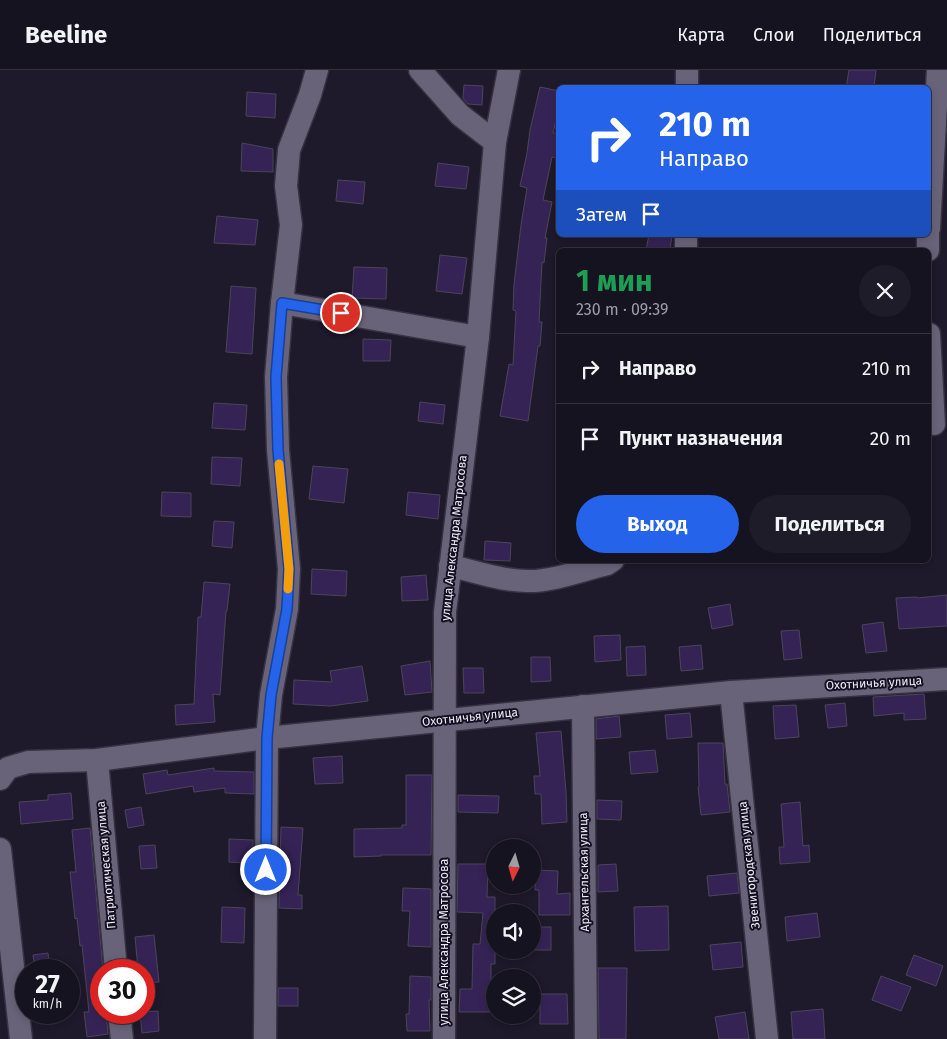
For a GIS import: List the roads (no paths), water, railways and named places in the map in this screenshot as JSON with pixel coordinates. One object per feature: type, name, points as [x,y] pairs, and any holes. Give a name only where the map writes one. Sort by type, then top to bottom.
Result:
[{"type":"street","points":[[265,1039],[267,738],[271,695],[287,609],[289,569],[278,450],[276,377],[291,224],[286,186],[289,150],[310,95],[317,70]]},
{"type":"street","points":[[420,70],[460,115],[495,142]]},
{"type":"street","name":"улица Александра Матросова","points":[[444,1039],[445,612],[478,337],[495,142],[509,70]]},
{"type":"street","points":[[687,70],[687,85]]},
{"type":"street","points":[[931,193],[938,70]]},
{"type":"street","points":[[282,303],[478,337]]},
{"type":"street","points":[[931,360],[936,424]]},
{"type":"street","points":[[450,566],[496,577],[527,581],[550,578],[608,563]]},
{"type":"street","name":"Охотничья улица","points":[[0,779],[8,768],[28,762],[97,760],[267,738],[731,692],[947,679]]},
{"type":"street","name":"Звенигородская улица","points":[[731,692],[767,1039]]},
{"type":"street","name":"Архангельская улица","points":[[583,706],[586,1039]]},
{"type":"street","name":"Патриотическая улица","points":[[97,760],[115,959]]},
{"type":"street","points":[[0,849],[21,1039]]},
{"type":"street","points":[[120,1024],[122,1039]]}]
